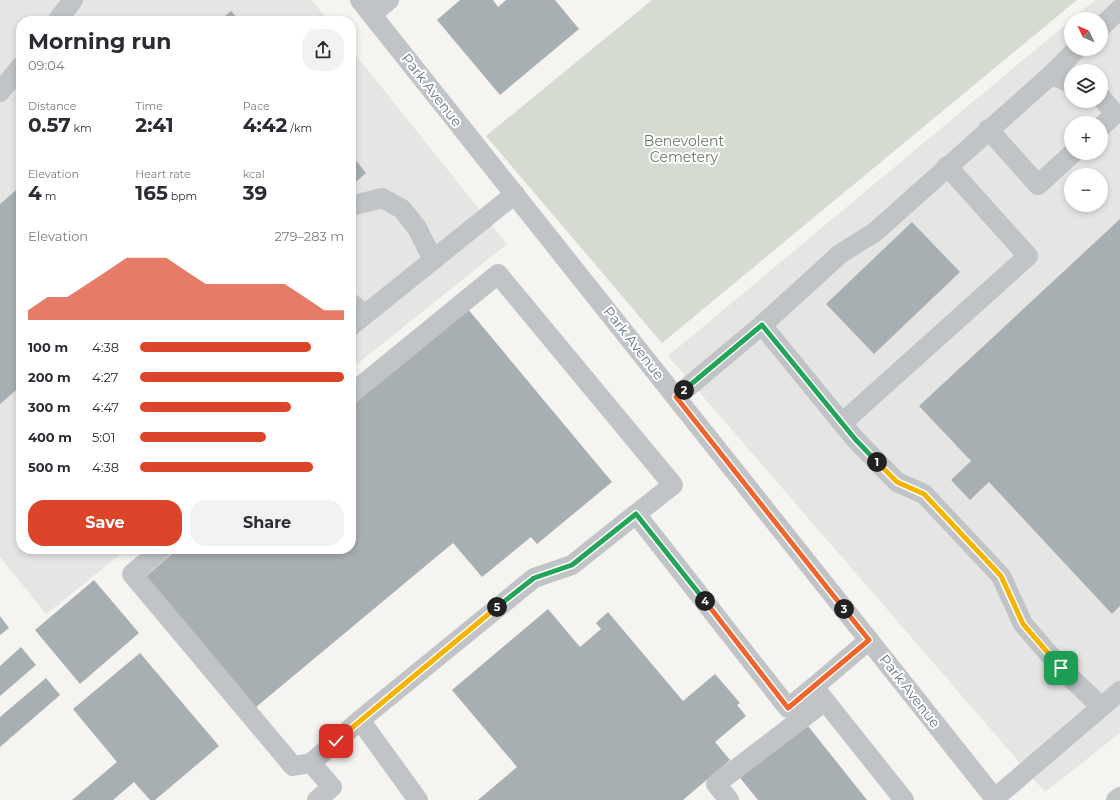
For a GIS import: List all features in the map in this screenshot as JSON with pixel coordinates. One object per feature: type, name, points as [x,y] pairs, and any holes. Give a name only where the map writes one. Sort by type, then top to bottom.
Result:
[{"type":"street","points":[[61,16],[73,0]]},
{"type":"street","points":[[366,7],[390,0]]},
{"type":"street","name":"Park Avenue","points":[[366,7],[869,640],[989,797]]},
{"type":"street","points":[[1108,20],[1120,9]]},
{"type":"street","points":[[676,397],[762,325],[840,254],[875,232],[988,129],[1051,75],[1070,56]]},
{"type":"street","points":[[0,92],[16,72]]},
{"type":"street","points":[[1051,75],[1064,80]]},
{"type":"street","points":[[1108,106],[1115,114],[1108,120]]},
{"type":"street","points":[[988,129],[1038,185],[1065,160]]},
{"type":"street","points":[[842,423],[1028,256],[947,166]]},
{"type":"street","points":[[356,315],[433,260],[515,194]]},
{"type":"street","points":[[356,205],[382,198],[402,209],[417,228],[433,260]]},
{"type":"street","points":[[156,554],[132,574],[292,766],[311,762],[360,720],[534,578],[572,565],[673,486],[498,274],[356,390]]},
{"type":"street","points":[[762,325],[855,439],[897,482],[924,494],[1001,576],[1023,624],[1061,668],[1101,707]]},
{"type":"street","points":[[636,514],[788,708],[820,694]]},
{"type":"street","points":[[729,800],[716,784],[820,694],[869,640]]},
{"type":"street","points":[[989,797],[1120,691]]},
{"type":"street","points":[[820,694],[904,800]]},
{"type":"street","points":[[360,720],[418,800]]},
{"type":"street","points":[[311,762],[332,787],[317,800]]},
{"type":"street","points":[[1116,800],[1120,797]]},
{"type":"shaded area","points":[[0,0],[312,0],[324,16],[16,16],[16,554],[121,554],[46,614],[0,557]]},
{"type":"shaded area","points":[[1095,0],[1120,0],[1120,733],[1045,792],[668,356],[1064,26],[1064,56],[1108,56],[1108,12],[1080,12]]},
{"type":"shaded area","points":[[356,55],[507,244],[356,365]]},
{"type":"green space","name":"Benevolent Cemetery","points":[[652,0],[1077,0],[662,343],[486,136]]},
{"type":"building","points":[[460,0],[493,0],[498,7],[506,0],[555,0],[579,29],[500,95],[437,20]]},
{"type":"building","points":[[231,11],[236,16],[225,16]]},
{"type":"building","points":[[356,160],[366,173],[356,182]]},
{"type":"building","points":[[16,190],[16,390],[0,404],[0,204]]},
{"type":"building","points":[[1120,219],[1120,606],[1112,614],[989,482],[970,500],[951,480],[971,461],[919,406]]},
{"type":"building","points":[[912,222],[960,272],[874,354],[826,304]]},
{"type":"building","points":[[467,308],[612,482],[537,544],[531,537],[482,577],[453,543],[249,713],[139,582],[172,554],[356,554],[356,401]]},
{"type":"building","points":[[94,580],[139,633],[80,684],[35,630]]},
{"type":"building","points":[[548,609],[580,647],[601,629],[596,623],[608,612],[683,701],[715,674],[740,703],[737,705],[746,716],[715,742],[730,760],[683,800],[478,800],[517,767],[452,690]]},
{"type":"building","points":[[0,616],[9,628],[0,635]]},
{"type":"building","points":[[21,647],[36,665],[0,696],[0,666]]},
{"type":"building","points":[[140,653],[219,746],[155,800],[150,800],[134,782],[113,800],[72,800],[117,762],[73,709]]},
{"type":"building","points":[[46,678],[60,695],[0,747],[0,717]]},
{"type":"building","points":[[804,721],[867,800],[758,800],[737,774]]},
{"type":"route","points":[[336,741],[534,578],[572,565],[636,514],[788,708],[869,640],[676,397],[762,325],[855,439],[897,482],[924,494],[1001,576],[1023,624],[1061,668]]}]
